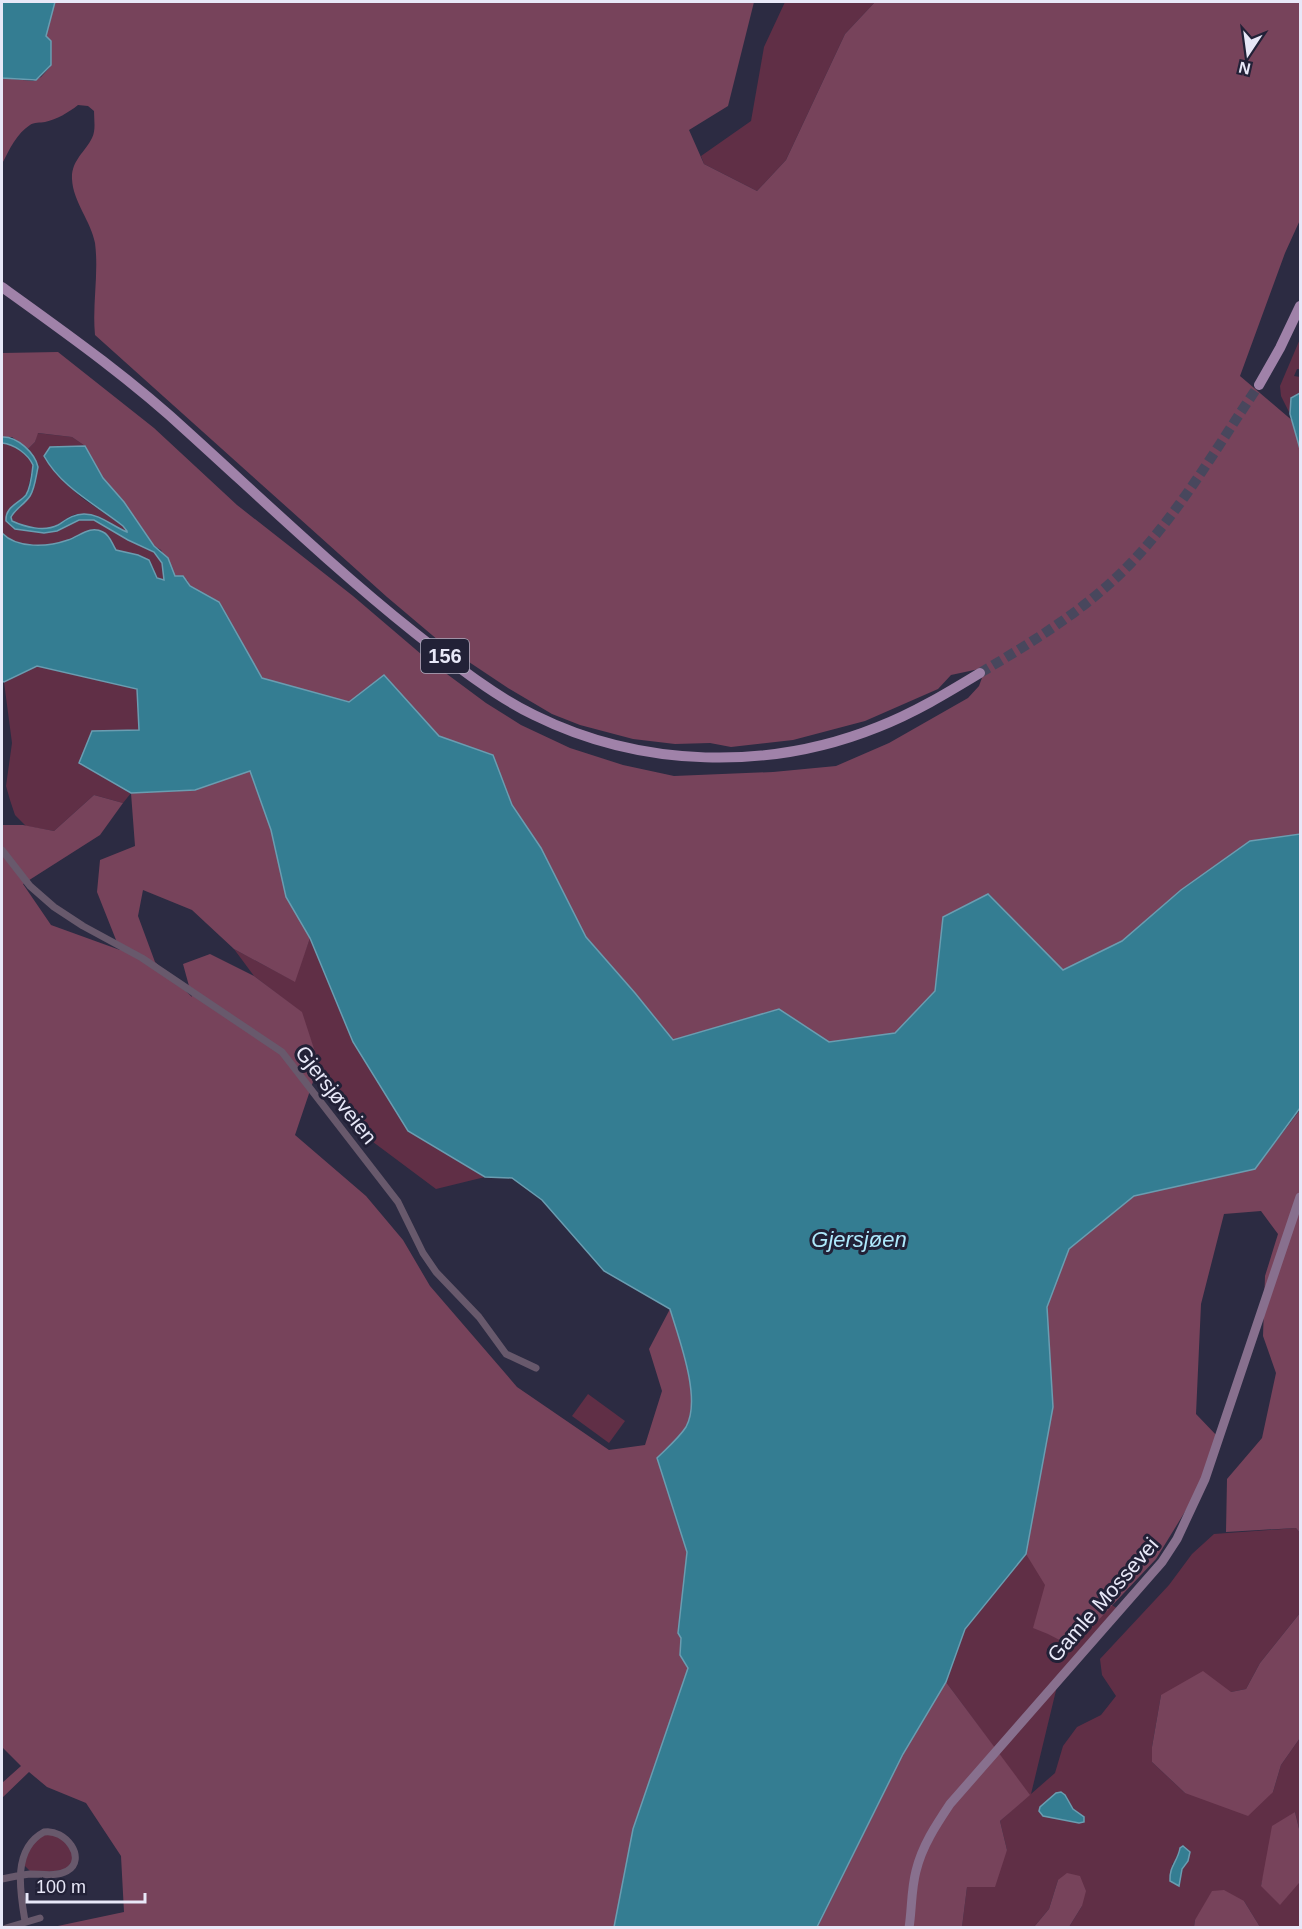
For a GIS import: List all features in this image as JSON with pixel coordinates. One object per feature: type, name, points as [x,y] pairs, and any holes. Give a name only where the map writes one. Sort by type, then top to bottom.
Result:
[{"type":"main road","name":"156","points":[[2,287],[98,357],[165,411],[302,537],[439,651],[506,699],[557,726],[608,742],[670,755],[713,758],[779,754],[839,741],[879,727],[925,705],[980,673]]},
{"type":"main road","points":[[1259,385],[1300,306]]},
{"type":"main road","name":"Gamle Mossevei","points":[[909,1928],[916,1872],[923,1850],[945,1811],[979,1769],[1162,1562],[1177,1539],[1205,1479],[1300,1197]]},
{"type":"street","name":"Gjersjøveien","points":[[2,850],[30,886],[83,927],[142,958],[282,1052],[398,1202],[423,1253],[436,1272],[480,1317],[506,1354],[536,1368]]},
{"type":"street","points":[[2,1879],[20,1875],[50,1874],[70,1869],[75,1856],[69,1841],[57,1832],[48,1831],[40,1834],[24,1857],[20,1875],[20,1888],[26,1921]]},
{"type":"street","points":[[6,1928],[40,1918]]},
{"type":"shaded area","points":[[55,2],[754,2],[728,106],[689,130],[704,164],[757,191],[786,160],[845,34],[875,2],[1299,2],[1300,220],[1285,253],[1240,376],[1294,422],[1300,449],[1300,834],[1181,890],[1122,941],[1063,971],[989,894],[943,917],[935,991],[895,1033],[829,1042],[779,1009],[673,1040],[586,937],[541,848],[512,805],[493,755],[439,736],[384,676],[349,702],[262,678],[219,602],[190,586],[187,580],[175,576],[161,550],[154,546],[124,502],[103,478],[85,446],[72,437],[38,433],[35,442],[27,450],[12,437],[2,437],[2,353],[58,352],[154,428],[237,505],[353,596],[428,660],[486,703],[521,725],[570,748],[623,765],[674,776],[773,772],[836,766],[889,743],[968,698],[979,686],[983,675],[979,669],[951,675],[938,689],[865,721],[793,740],[731,747],[710,743],[675,744],[633,739],[580,725],[552,714],[445,646],[387,597],[95,335],[95,243],[75,196],[72,179],[76,162],[93,135],[94,111],[88,106],[78,105],[54,119],[35,123],[25,128],[17,137],[2,164],[2,78],[33,81],[41,77],[50,67],[51,41],[46,36]]},
{"type":"shaded area","points":[[785,2],[875,2],[845,34],[786,160],[757,191],[704,164],[701,156],[751,121],[764,47]]},
{"type":"shaded area","points":[[1300,339],[1300,369],[1297,369],[1294,376],[1300,377],[1300,393],[1290,402],[1290,414],[1281,396],[1280,386]]},
{"type":"shaded area","points":[[37,433],[72,437],[85,446],[50,447],[64,482],[82,498],[123,526],[128,531],[127,533],[104,520],[84,514],[72,516],[57,525],[46,528],[28,527],[11,521],[11,517],[28,498],[34,486],[37,464],[27,450],[35,442]]},
{"type":"shaded area","points":[[2,443],[20,450],[33,465],[27,493],[7,512],[12,527],[44,533],[57,531],[79,520],[94,520],[154,552],[162,563],[165,580],[157,578],[149,560],[138,555],[115,551],[107,535],[98,530],[89,530],[68,540],[42,545],[16,542],[2,533]]},
{"type":"shaded area","points":[[37,666],[137,689],[139,731],[92,731],[79,763],[131,793],[123,803],[94,795],[54,831],[26,826],[15,815],[6,786],[12,743],[4,682]]},
{"type":"shaded area","points":[[250,770],[271,830],[286,897],[310,938],[295,982],[234,949],[192,910],[143,890],[138,916],[155,962],[192,997],[183,964],[210,954],[254,976],[302,1012],[319,1064],[295,1135],[366,1196],[403,1240],[430,1286],[517,1387],[609,1450],[645,1445],[662,1391],[649,1349],[670,1309],[679,1336],[690,1385],[692,1401],[690,1415],[686,1427],[658,1459],[687,1552],[678,1633],[681,1638],[680,1655],[688,1668],[633,1829],[614,1927],[53,1927],[124,1912],[121,1856],[86,1803],[47,1787],[29,1772],[2,1798],[2,1783],[21,1766],[2,1747],[2,825],[23,825],[54,831],[94,795],[123,803],[100,835],[23,884],[51,925],[120,950],[97,892],[100,860],[135,846],[131,793],[195,790]]},
{"type":"shaded area","points":[[310,938],[353,1042],[408,1130],[485,1177],[436,1189],[361,1133],[319,1064],[301,1012],[254,976],[234,949],[294,981]]},
{"type":"shaded area","points":[[1300,1110],[1300,1533],[1296,1528],[1226,1532],[1227,1479],[1262,1438],[1276,1373],[1263,1336],[1265,1276],[1278,1234],[1261,1211],[1224,1214],[1201,1304],[1196,1414],[1219,1438],[1205,1479],[1156,1559],[1073,1647],[1033,1628],[1045,1585],[1026,1554],[1053,1407],[1047,1307],[1069,1249],[1134,1196],[1255,1169]]},
{"type":"shaded area","points":[[588,1394],[625,1421],[609,1443],[572,1416]]},
{"type":"shaded area","points":[[1296,1528],[1300,1533],[1300,1613],[1260,1663],[1246,1689],[1231,1692],[1161,1695],[1152,1747],[1152,1762],[1185,1793],[1273,1792],[1281,1765],[1300,1738],[1300,1833],[1295,1812],[1266,1865],[1261,1886],[1299,1883],[1300,1837],[1300,1927],[1260,1927],[1244,1901],[1195,1920],[1194,1927],[1069,1927],[1082,1906],[1058,1880],[1049,1909],[1034,1927],[962,1927],[967,1887],[1007,1850],[1000,1821],[1029,1795],[946,1682],[965,1629],[1026,1554],[1120,1610],[1059,1678],[1031,1794],[1055,1773],[1063,1746],[1077,1727],[1101,1715],[1116,1696],[1102,1675],[1100,1659],[1169,1585],[1192,1554],[1214,1534]],"holes":[[[1065,1795],[1073,1809],[1084,1822],[1043,1816]],[[1180,1848],[1188,1861],[1182,1869],[1180,1884],[1172,1864],[1178,1859]]]},
{"type":"shaded area","points":[[1300,1613],[1300,1738],[1281,1765],[1273,1792],[1248,1816],[1185,1793],[1152,1762],[1152,1747],[1161,1695],[1203,1671],[1231,1692],[1246,1689],[1260,1663]]},
{"type":"shaded area","points":[[946,1682],[1030,1795],[1000,1821],[1007,1850],[995,1887],[967,1887],[962,1927],[817,1928],[903,1754]]},
{"type":"shaded area","points":[[1295,1812],[1300,1833],[1299,1883],[1280,1905],[1261,1886],[1272,1826]]},
{"type":"shaded area","points":[[44,1832],[69,1841],[75,1856],[70,1869],[33,1874],[22,1863],[33,1842]]},
{"type":"shaded area","points":[[1067,1873],[1080,1876],[1086,1891],[1082,1906],[1069,1927],[1034,1927],[1049,1909],[1058,1880]]},
{"type":"shaded area","points":[[1224,1890],[1244,1901],[1260,1927],[1194,1927],[1195,1920],[1212,1891]]},
{"type":"water","points":[[2,2],[55,2],[46,36],[51,41],[51,65],[36,80],[2,78]]},
{"type":"water","points":[[1300,393],[1300,449],[1290,414],[1291,398]]},
{"type":"water","name":"Gjersjøen","points":[[2,437],[14,439],[25,446],[38,467],[32,493],[13,514],[12,521],[29,527],[47,528],[76,515],[84,514],[101,518],[127,532],[123,526],[69,486],[44,456],[50,447],[85,446],[103,478],[124,502],[154,546],[168,558],[175,576],[183,576],[190,586],[219,602],[262,678],[349,702],[384,675],[439,736],[493,755],[512,805],[541,848],[586,937],[673,1040],[779,1009],[829,1042],[895,1033],[935,991],[943,917],[988,894],[1063,970],[1122,941],[1181,890],[1250,841],[1300,834],[1300,1108],[1255,1169],[1134,1196],[1069,1249],[1047,1307],[1053,1407],[1026,1554],[965,1629],[946,1682],[903,1754],[817,1927],[614,1927],[633,1829],[688,1668],[680,1655],[681,1638],[678,1633],[687,1552],[657,1458],[686,1427],[692,1401],[683,1352],[670,1309],[604,1271],[542,1200],[512,1178],[485,1177],[408,1131],[353,1042],[310,938],[286,897],[271,830],[250,771],[195,790],[131,793],[79,763],[92,731],[139,730],[137,689],[37,666],[2,681],[2,533],[16,542],[42,545],[68,540],[89,530],[98,530],[107,535],[116,550],[149,560],[157,578],[164,580],[162,563],[154,552],[94,520],[79,520],[57,531],[44,533],[15,529],[6,521],[6,516],[28,492],[33,465],[20,450],[2,443]]},
{"type":"water","points":[[1061,1792],[1073,1809],[1084,1817],[1084,1822],[1043,1816],[1039,1811],[1040,1807],[1056,1793]]},
{"type":"water","points":[[1183,1846],[1190,1852],[1188,1861],[1182,1869],[1179,1886],[1170,1881],[1170,1876],[1180,1848]]},
{"type":"tunnel","points":[[980,673],[1079,609],[1131,563],[1183,499],[1259,385]]}]
